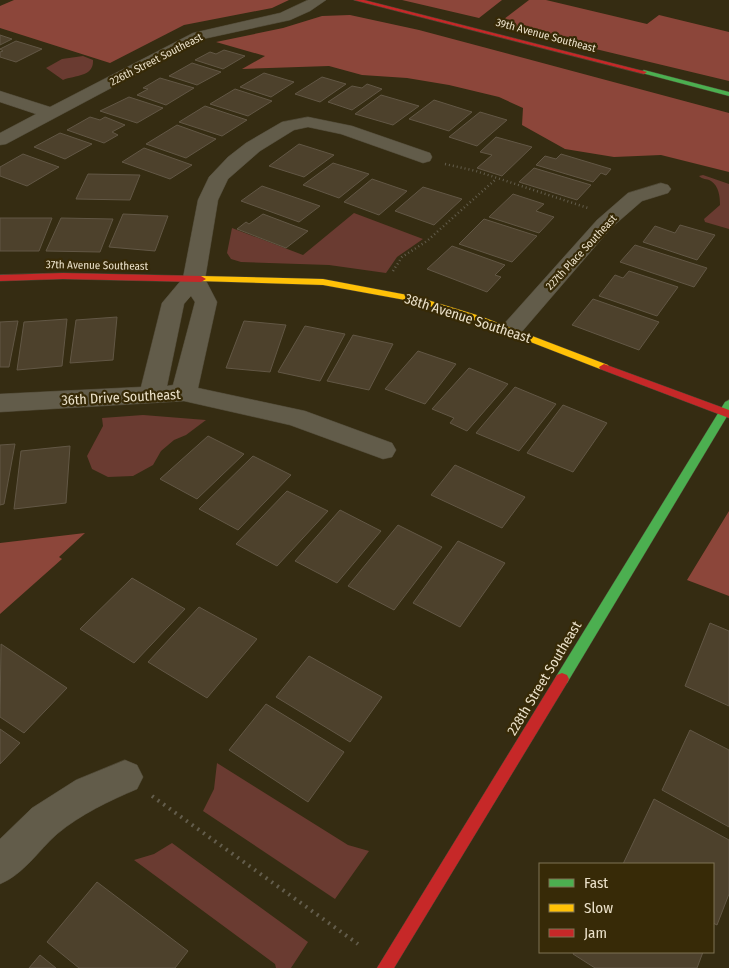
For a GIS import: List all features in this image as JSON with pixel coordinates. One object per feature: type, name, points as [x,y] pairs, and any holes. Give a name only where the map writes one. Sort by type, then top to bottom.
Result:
[{"type":"street","name":"226th Street Southeast","points":[[0,140],[198,36],[218,29],[280,18],[296,13],[319,0]]},
{"type":"street","name":"39th Avenue Southeast","points":[[357,0],[729,94]]},
{"type":"street","points":[[0,96],[51,114]]},
{"type":"street","points":[[152,395],[173,303],[194,279],[208,200],[219,177],[235,161],[268,137],[288,126],[308,122],[346,130],[423,157]]},
{"type":"street","name":"227th Place Southeast","points":[[511,330],[613,216],[635,197],[661,189]]},
{"type":"street","name":"37th Avenue Southeast","points":[[0,278],[63,276],[194,279]]},
{"type":"street","points":[[184,393],[206,302],[194,279]]},
{"type":"street","name":"38th Avenue Southeast","points":[[194,279],[323,282],[418,300],[511,330],[727,410]]},
{"type":"street","name":"36th Drive Southeast","points":[[0,403],[184,393],[296,416],[383,450]]},
{"type":"street","name":"228th Street Southeast","points":[[386,966],[727,410]]},
{"type":"street","points":[[0,865],[45,821],[89,792],[125,777]]},
{"type":"path","points":[[423,157],[613,216]]},
{"type":"path","points":[[380,293],[402,257],[427,241],[496,179]]},
{"type":"path","points":[[125,777],[386,966]]},
{"type":"shaded area","points":[[14,0],[289,0],[272,8],[184,25],[110,63],[0,28],[0,6]]},
{"type":"shaded area","points":[[402,0],[502,0],[479,18]]},
{"type":"shaded area","points":[[529,0],[546,0],[647,24],[659,15],[729,32],[729,81],[496,25]]},
{"type":"shaded area","points":[[350,15],[419,30],[729,113],[729,172],[661,155],[614,157],[565,149],[522,125],[523,108],[499,97],[449,85],[407,78],[362,75],[329,66],[242,69],[265,56],[216,42],[283,28],[322,16]]},
{"type":"shaded area","points":[[83,56],[93,60],[93,66],[91,70],[83,74],[63,80],[46,68],[62,59]]},
{"type":"shaded area","points":[[703,175],[729,184],[729,229],[705,222],[704,219],[720,205],[720,202],[716,186],[711,181],[699,176]]},
{"type":"shaded area","points":[[354,213],[423,239],[397,257],[386,273],[329,265],[241,262],[231,259],[227,253],[232,228],[303,255]]},
{"type":"shaded area","points":[[143,415],[206,420],[186,435],[174,440],[161,451],[153,465],[133,476],[108,477],[92,469],[87,456],[103,426],[102,418]]},
{"type":"shaded area","points":[[729,511],[729,596],[687,580]]},
{"type":"shaded area","points":[[85,533],[59,557],[62,559],[0,614],[0,543]]},
{"type":"shaded area","points":[[217,763],[348,845],[369,851],[335,899],[203,811],[214,789]]},
{"type":"shaded area","points":[[172,843],[308,942],[291,968],[276,968],[275,964],[134,860],[154,854]]},
{"type":"building","points":[[0,35],[12,39],[0,45]]},
{"type":"building","points":[[16,41],[42,49],[16,62],[0,57],[0,52],[3,51],[0,49]]},
{"type":"building","points":[[224,50],[245,56],[223,69],[195,60],[210,52],[216,54]]},
{"type":"building","points":[[192,63],[221,72],[197,85],[169,76]]},
{"type":"building","points":[[264,73],[294,82],[271,97],[240,87]]},
{"type":"building","points":[[322,77],[346,84],[320,102],[295,94]]},
{"type":"building","points":[[160,78],[194,88],[166,105],[137,95],[148,89],[143,88]]},
{"type":"building","points":[[367,84],[382,89],[352,110],[328,102],[352,86],[362,88]]},
{"type":"building","points":[[235,89],[272,101],[248,116],[210,104]]},
{"type":"building","points":[[381,95],[419,106],[393,125],[355,114]]},
{"type":"building","points":[[129,97],[163,108],[137,123],[100,111]]},
{"type":"building","points":[[434,100],[472,112],[449,131],[409,119]]},
{"type":"building","points":[[205,106],[247,120],[222,136],[179,122]]},
{"type":"building","points":[[480,112],[507,120],[477,146],[449,137]]},
{"type":"building","points":[[90,117],[100,120],[105,117],[125,125],[112,132],[118,135],[104,143],[67,130]]},
{"type":"building","points":[[177,125],[216,139],[186,158],[146,144]]},
{"type":"building","points":[[60,133],[92,144],[65,159],[34,147]]},
{"type":"building","points":[[496,137],[532,147],[502,176],[477,168],[492,155],[480,152]]},
{"type":"building","points":[[299,144],[334,155],[304,177],[269,166]]},
{"type":"building","points":[[144,148],[192,165],[170,179],[122,162]]},
{"type":"building","points":[[23,154],[59,167],[27,186],[0,176],[0,167]]},
{"type":"building","points":[[561,154],[611,169],[606,175],[601,173],[593,182],[536,165],[545,156],[556,159]]},
{"type":"building","points":[[333,163],[369,174],[339,198],[303,185]]},
{"type":"building","points":[[534,168],[591,185],[577,200],[519,182]]},
{"type":"building","points":[[88,174],[140,175],[130,200],[76,199]]},
{"type":"building","points":[[372,179],[407,191],[379,215],[344,202]]},
{"type":"building","points":[[262,186],[320,206],[299,222],[241,201]]},
{"type":"building","points":[[423,187],[462,199],[434,225],[395,211]]},
{"type":"building","points":[[513,194],[544,204],[536,211],[554,217],[539,233],[489,217]]},
{"type":"building","points":[[123,214],[168,216],[155,251],[109,247]]},
{"type":"building","points":[[263,214],[308,231],[286,248],[237,229],[246,222],[249,224]]},
{"type":"building","points":[[0,218],[52,218],[39,251],[0,251]]},
{"type":"building","points":[[61,218],[113,219],[100,252],[46,251]]},
{"type":"building","points":[[484,219],[537,236],[512,262],[459,244]]},
{"type":"building","points":[[680,225],[715,235],[697,260],[643,242],[655,226],[675,233]]},
{"type":"building","points":[[635,245],[707,268],[694,287],[620,262]]},
{"type":"building","points":[[452,246],[505,265],[495,275],[501,277],[487,292],[427,269]]},
{"type":"building","points":[[629,271],[678,287],[657,316],[599,296],[615,275],[623,278]]},
{"type":"building","points":[[593,299],[659,322],[639,350],[572,325]]},
{"type":"building","points":[[117,317],[113,360],[70,363],[76,320]]},
{"type":"building","points":[[67,319],[62,366],[17,370],[24,322]]},
{"type":"building","points":[[18,321],[9,367],[0,367],[0,322]]},
{"type":"building","points":[[244,321],[286,325],[270,372],[226,368]]},
{"type":"building","points":[[305,326],[345,334],[320,381],[278,372]]},
{"type":"building","points":[[353,335],[393,344],[369,390],[327,381]]},
{"type":"building","points":[[418,351],[456,364],[425,404],[385,389]]},
{"type":"building","points":[[469,368],[508,384],[467,431],[450,423],[454,418],[432,409]]},
{"type":"building","points":[[515,387],[556,404],[519,451],[476,433]]},
{"type":"building","points":[[563,405],[607,423],[573,472],[527,453]]},
{"type":"building","points":[[208,436],[244,454],[197,499],[160,479]]},
{"type":"building","points":[[15,444],[4,504],[0,505],[0,445]]},
{"type":"building","points":[[70,446],[66,503],[14,509],[21,451]]},
{"type":"building","points":[[253,456],[291,475],[238,530],[199,509]]},
{"type":"building","points":[[455,465],[525,497],[502,528],[431,495]]},
{"type":"building","points":[[287,491],[328,511],[277,566],[236,544]]},
{"type":"building","points":[[340,510],[381,531],[337,583],[295,561]]},
{"type":"building","points":[[398,525],[442,547],[394,610],[348,586]]},
{"type":"building","points":[[458,541],[505,563],[460,627],[413,603]]},
{"type":"building","points":[[132,578],[185,609],[134,663],[80,629]]},
{"type":"building","points":[[199,607],[257,639],[207,698],[148,662]]},
{"type":"building","points":[[710,623],[729,631],[729,706],[685,686]]},
{"type":"building","points":[[1,644],[67,688],[24,733],[0,717]]},
{"type":"building","points":[[309,656],[382,697],[350,742],[276,697]]},
{"type":"building","points":[[266,704],[344,752],[308,802],[229,750]]},
{"type":"building","points":[[0,729],[20,743],[0,764]]},
{"type":"building","points":[[690,730],[729,750],[729,827],[662,790]]},
{"type":"building","points":[[654,799],[729,840],[729,894],[717,925],[714,924],[714,863],[623,863]]},
{"type":"building","points":[[97,882],[188,951],[175,968],[79,968],[47,942]]},
{"type":"building","points":[[703,953],[697,968],[595,968],[573,954]]},
{"type":"building","points":[[40,955],[56,968],[29,968]]},
{"type":"traffic: fast","points":[[644,72],[729,94]]},
{"type":"traffic: fast","points":[[562,679],[729,404]]},
{"type":"traffic: slow","points":[[201,279],[323,282],[418,300],[477,318],[604,367]]},
{"type":"traffic: jam","points":[[357,0],[644,72]]},
{"type":"traffic: jam","points":[[0,278],[63,276],[201,279]]},
{"type":"traffic: jam","points":[[604,367],[729,414]]},
{"type":"traffic: jam","points":[[385,968],[562,679]]}]
